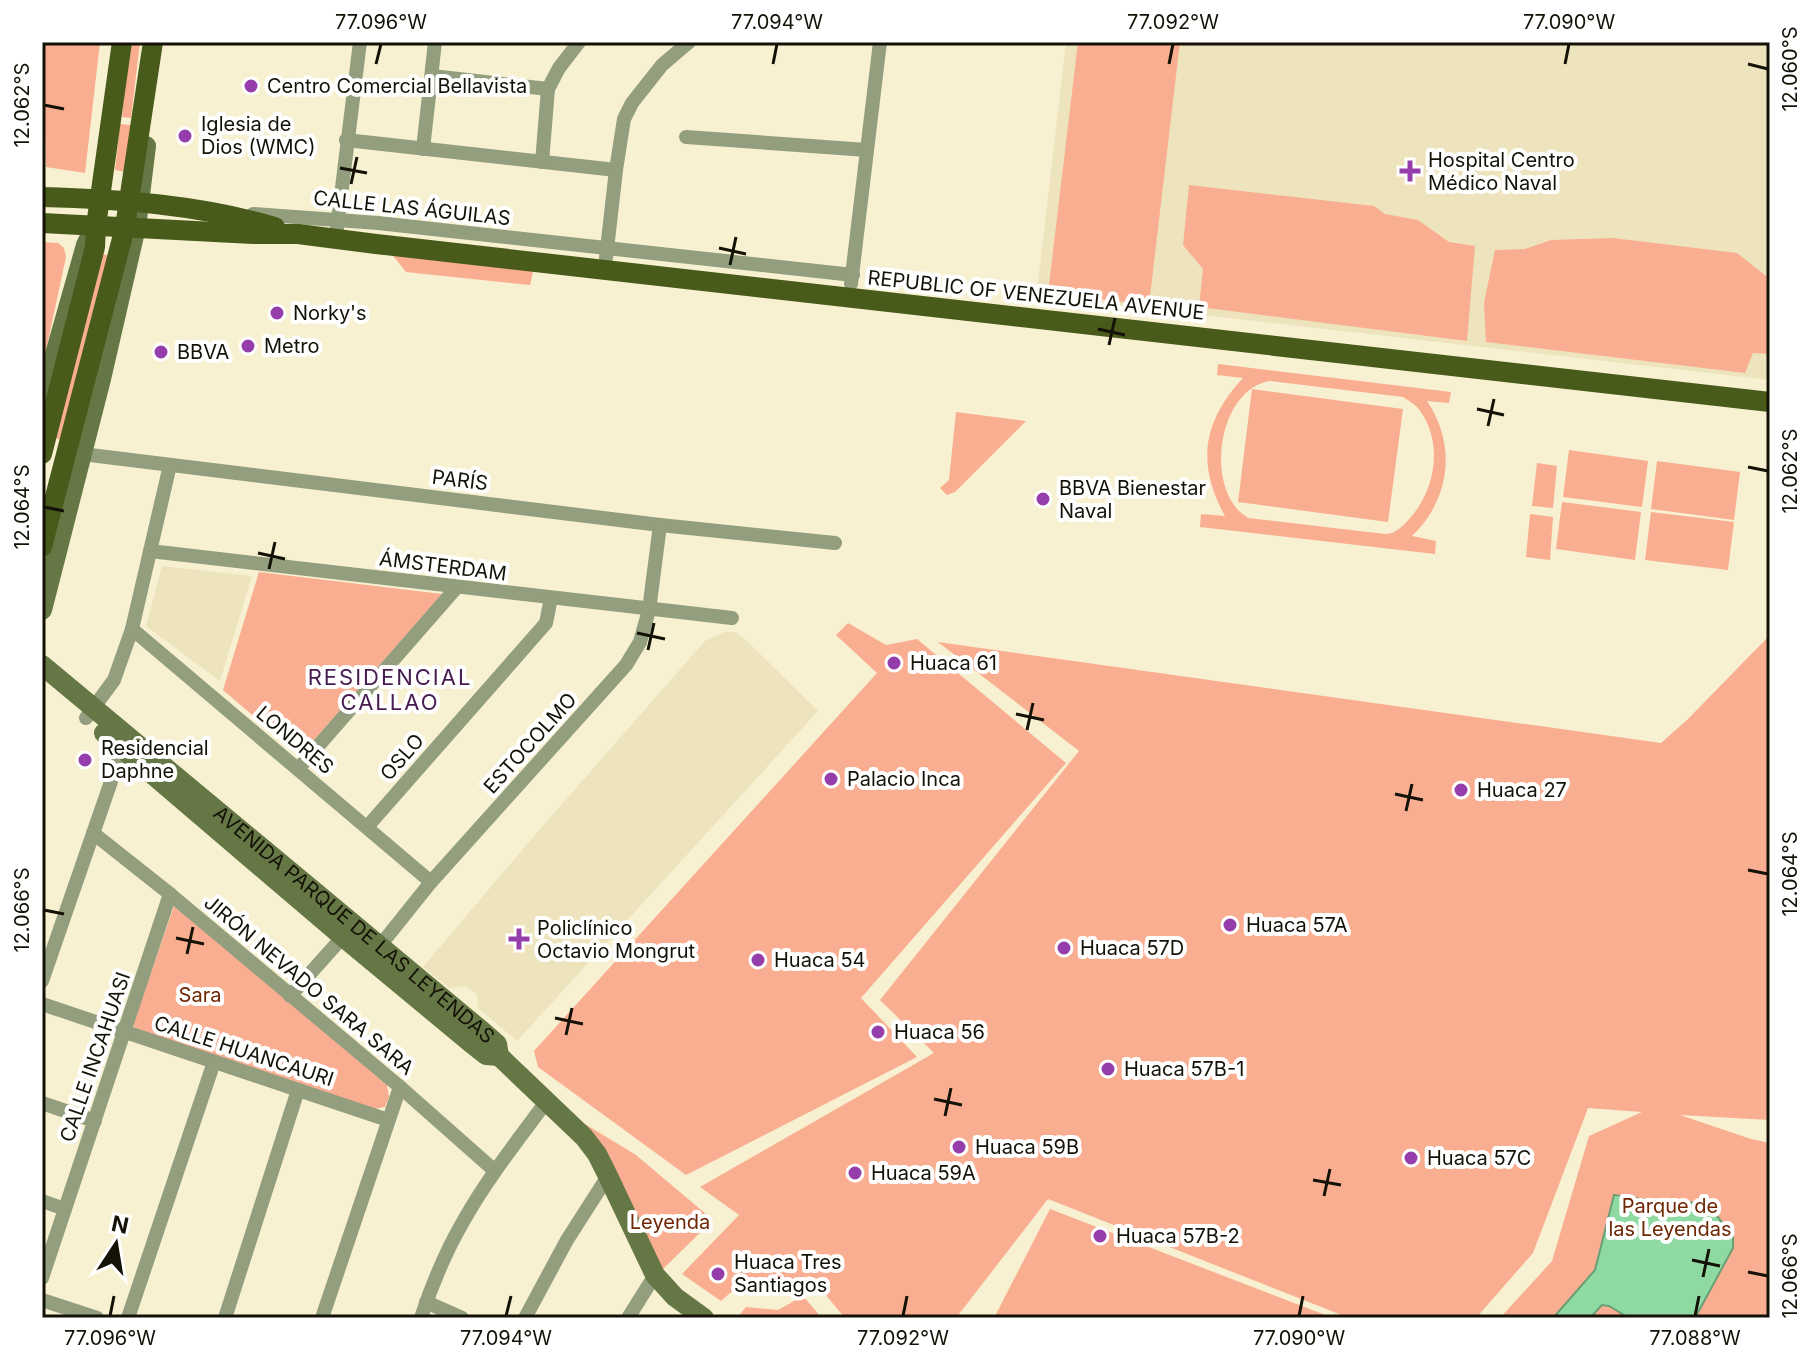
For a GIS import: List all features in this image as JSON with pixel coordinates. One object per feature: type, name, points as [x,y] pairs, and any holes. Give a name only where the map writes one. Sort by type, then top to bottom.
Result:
[{"type":"main road","points":[[96,226],[134,203],[137,139],[143,118],[153,42]]},
{"type":"main road","points":[[42,454],[95,247],[120,44]]},
{"type":"main road","name":"REPUBLIC OF VENEZUELA AVENUE","points":[[48,195],[213,212],[298,234]]},
{"type":"main road","name":"REPUBLIC OF VENEZUELA AVENUE","points":[[42,223],[253,234],[337,230],[605,270],[1770,402]]},
{"type":"main road","points":[[42,547],[130,227]]},
{"type":"main road","points":[[75,423],[93,410]]},
{"type":"main road","points":[[54,502],[65,523]]},
{"type":"street","points":[[337,230],[360,42]]},
{"type":"street","points":[[423,149],[435,42]]},
{"type":"street","points":[[542,162],[548,89],[579,42]]},
{"type":"street","points":[[605,270],[624,119],[632,103],[662,65],[689,42]]},
{"type":"street","points":[[850,298],[880,42]]},
{"type":"street","points":[[432,76],[548,89]]},
{"type":"street","points":[[686,137],[867,150]]},
{"type":"street","points":[[346,140],[616,170]]},
{"type":"street","points":[[42,610],[93,410],[134,203]]},
{"type":"street","name":"CALLE LAS ÁGUILAS","points":[[213,212],[337,230],[607,249],[853,275]]},
{"type":"street","points":[[42,400],[86,245],[96,226]]},
{"type":"street","name":"PARÍS","points":[[82,454],[660,525],[835,543]]},
{"type":"street","points":[[90,713],[114,680],[132,629],[170,465]]},
{"type":"street","name":"ESTOCOLMO","points":[[375,952],[431,882],[626,665],[640,642],[649,610],[660,525]]},
{"type":"street","name":"ÁMSTERDAM","points":[[150,551],[732,618]]},
{"type":"street","points":[[298,769],[457,587]]},
{"type":"street","name":"OSLO","points":[[367,827],[546,623],[551,598]]},
{"type":"street","name":"LONDRES","points":[[132,629],[431,882]]},
{"type":"street","name":"AVENIDA PARQUE DE LAS LEYENDAS","points":[[42,665],[90,713],[348,930],[497,1044],[499,1056],[565,1118],[597,1154],[655,1275],[675,1297],[704,1318]]},
{"type":"street","name":"AVENIDA PARQUE DE LAS LEYENDAS","points":[[42,682],[90,713]]},
{"type":"street","points":[[42,981],[125,742]]},
{"type":"street","name":"JIRÓN NEVADO SARA SARA","points":[[93,833],[400,1087],[495,1171]]},
{"type":"street","name":"CALLE INCAHUASI","points":[[42,1278],[170,894]]},
{"type":"street","points":[[290,996],[348,930]]},
{"type":"street","name":"CALLE HUANCAURI","points":[[42,1004],[388,1120]]},
{"type":"street","points":[[128,1318],[214,1062]]},
{"type":"street","points":[[322,1318],[400,1087]]},
{"type":"street","points":[[225,1318],[298,1090]]},
{"type":"street","points":[[421,1318],[440,1269],[464,1221],[495,1171],[546,1102]]},
{"type":"street","points":[[42,1103],[95,1121]]},
{"type":"street","points":[[525,1318],[567,1240],[608,1176]]},
{"type":"street","points":[[42,1201],[65,1209]]},
{"type":"street","points":[[628,1318],[655,1275]]},
{"type":"street","points":[[42,1300],[97,1318]]},
{"type":"street","points":[[426,1302],[462,1318]]},
{"type":"shaded area","name":"Hospital Centro Médico Naval","points":[[1066,42],[1770,42],[1770,380],[1158,310],[1036,300]]},
{"type":"shaded area","points":[[162,566],[252,576],[220,681],[146,626]]},
{"type":"shaded area","points":[[724,632],[736,632],[747,641],[818,711],[517,1041],[478,1008],[477,994],[466,986],[449,988],[423,967],[705,641]]},
{"type":"shaded area","points":[[1614,1195],[1677,1208],[1686,1203],[1703,1204],[1733,1235],[1733,1248],[1695,1318],[1629,1318],[1602,1305],[1590,1318],[1553,1318],[1595,1270]]},
{"type":"green space","points":[[42,42],[100,42],[85,173],[46,167],[45,130],[42,130]]},
{"type":"green space","points":[[129,42],[140,42],[131,118],[122,117]]},
{"type":"green space","points":[[1078,42],[1180,42],[1149,305],[1048,293]]},
{"type":"green space","points":[[120,124],[131,125],[125,172],[115,170]]},
{"type":"green space","points":[[1189,185],[1374,206],[1385,214],[1418,220],[1449,242],[1475,246],[1467,341],[1199,307],[1203,269],[1183,245]]},
{"type":"green space","points":[[1613,238],[1737,253],[1770,279],[1770,354],[1753,353],[1745,373],[1486,342],[1484,303],[1495,250],[1525,249],[1551,240]]},
{"type":"green space","points":[[42,242],[58,243],[64,248],[66,257],[42,369]]},
{"type":"green space","points":[[390,252],[534,268],[530,285],[406,272]]},
{"type":"green space","points":[[98,253],[111,256],[64,441],[52,437]]},
{"type":"green space","points":[[1218,364],[1451,392],[1449,403],[1427,401],[1443,436],[1445,472],[1435,506],[1412,536],[1436,541],[1435,554],[1200,527],[1201,514],[1225,516],[1210,479],[1208,444],[1219,410],[1243,378],[1217,375]],"holes":[[[1269,381],[1403,397],[1418,408],[1426,421],[1434,450],[1434,464],[1419,506],[1396,531],[1385,534],[1248,518],[1234,505],[1222,472],[1224,433],[1240,399],[1253,387]]]},
{"type":"green space","points":[[1252,389],[1403,409],[1388,522],[1238,502]]},
{"type":"green space","points":[[956,412],[1026,421],[955,492],[947,495],[940,488],[949,480]]},
{"type":"green space","points":[[1569,450],[1648,461],[1642,507],[1563,497]]},
{"type":"green space","points":[[1657,461],[1740,472],[1734,520],[1651,509]]},
{"type":"green space","points":[[1537,463],[1557,466],[1553,508],[1532,506]]},
{"type":"green space","points":[[1562,502],[1641,512],[1635,560],[1556,549]]},
{"type":"green space","points":[[1651,512],[1734,522],[1728,570],[1645,560]]},
{"type":"green space","points":[[1530,514],[1553,517],[1550,560],[1526,557]]},
{"type":"green space","points":[[259,572],[442,594],[300,756],[223,690]]},
{"type":"green space","points":[[848,623],[886,645],[917,639],[1066,763],[861,998],[917,1057],[686,1175],[538,1067],[534,1051],[877,673],[836,635]]},
{"type":"green space","name":"Parque de las Leyendas","points":[[1770,635],[1770,1120],[1680,1115],[1770,1143],[1770,1318],[1500,1318],[1552,1261],[1589,1136],[1642,1112],[1588,1108],[1533,1253],[1476,1318],[1349,1318],[1048,1199],[956,1318],[845,1318],[810,1276],[773,1284],[738,1286],[721,1301],[682,1274],[739,1215],[700,1187],[934,1053],[880,1000],[1079,751],[938,642],[1661,743]]},
{"type":"green space","name":"Sara","points":[[175,903],[387,1085],[389,1097],[385,1107],[374,1109],[136,1031],[133,1025]]},
{"type":"green space","name":"Leyenda","points":[[585,1124],[636,1155],[713,1220],[663,1269],[622,1189]]},
{"type":"green space","points":[[1050,1209],[1333,1318],[994,1318]]},
{"type":"green space","points":[[803,1296],[822,1318],[737,1318],[746,1307],[778,1310]]},
{"type":"place","name":"Centro Comercial Bellavista","points":[[251,86]]},
{"type":"place","name":"Iglesia de Dios (WMC)","points":[[185,136]]},
{"type":"place","name":"Hospital Centro Médico Naval","points":[[1410,171]]},
{"type":"place","name":"Norky's","points":[[277,313]]},
{"type":"place","name":"Metro","points":[[248,346]]},
{"type":"place","name":"BBVA","points":[[161,352]]},
{"type":"place","name":"BBVA Bienestar Naval","points":[[1043,499]]},
{"type":"place","name":"Huaca 61","points":[[894,663]]},
{"type":"place","name":"Residencial Daphne","points":[[85,760]]},
{"type":"place","name":"Palacio Inca","points":[[831,779]]},
{"type":"place","name":"Huaca 27","points":[[1461,790]]},
{"type":"place","name":"Huaca 57A","points":[[1230,925]]},
{"type":"place","name":"Policlínico Octavio Mongrut","points":[[519,939]]},
{"type":"place","name":"Huaca 57D","points":[[1064,948]]},
{"type":"place","name":"Huaca 54","points":[[758,960]]},
{"type":"place","name":"Huaca 56","points":[[878,1032]]},
{"type":"place","name":"Huaca 57B-1","points":[[1108,1069]]},
{"type":"place","name":"Huaca 59B","points":[[959,1147]]},
{"type":"place","name":"Huaca 57C","points":[[1411,1158]]},
{"type":"place","name":"Huaca 59A","points":[[855,1173]]},
{"type":"place","name":"Huaca 57B-2","points":[[1100,1236]]},
{"type":"place","name":"Huaca Tres Santiagos","points":[[718,1274]]},
{"type":"district","name":"RESIDENCIAL CALLAO","points":[[390,690]]}]
